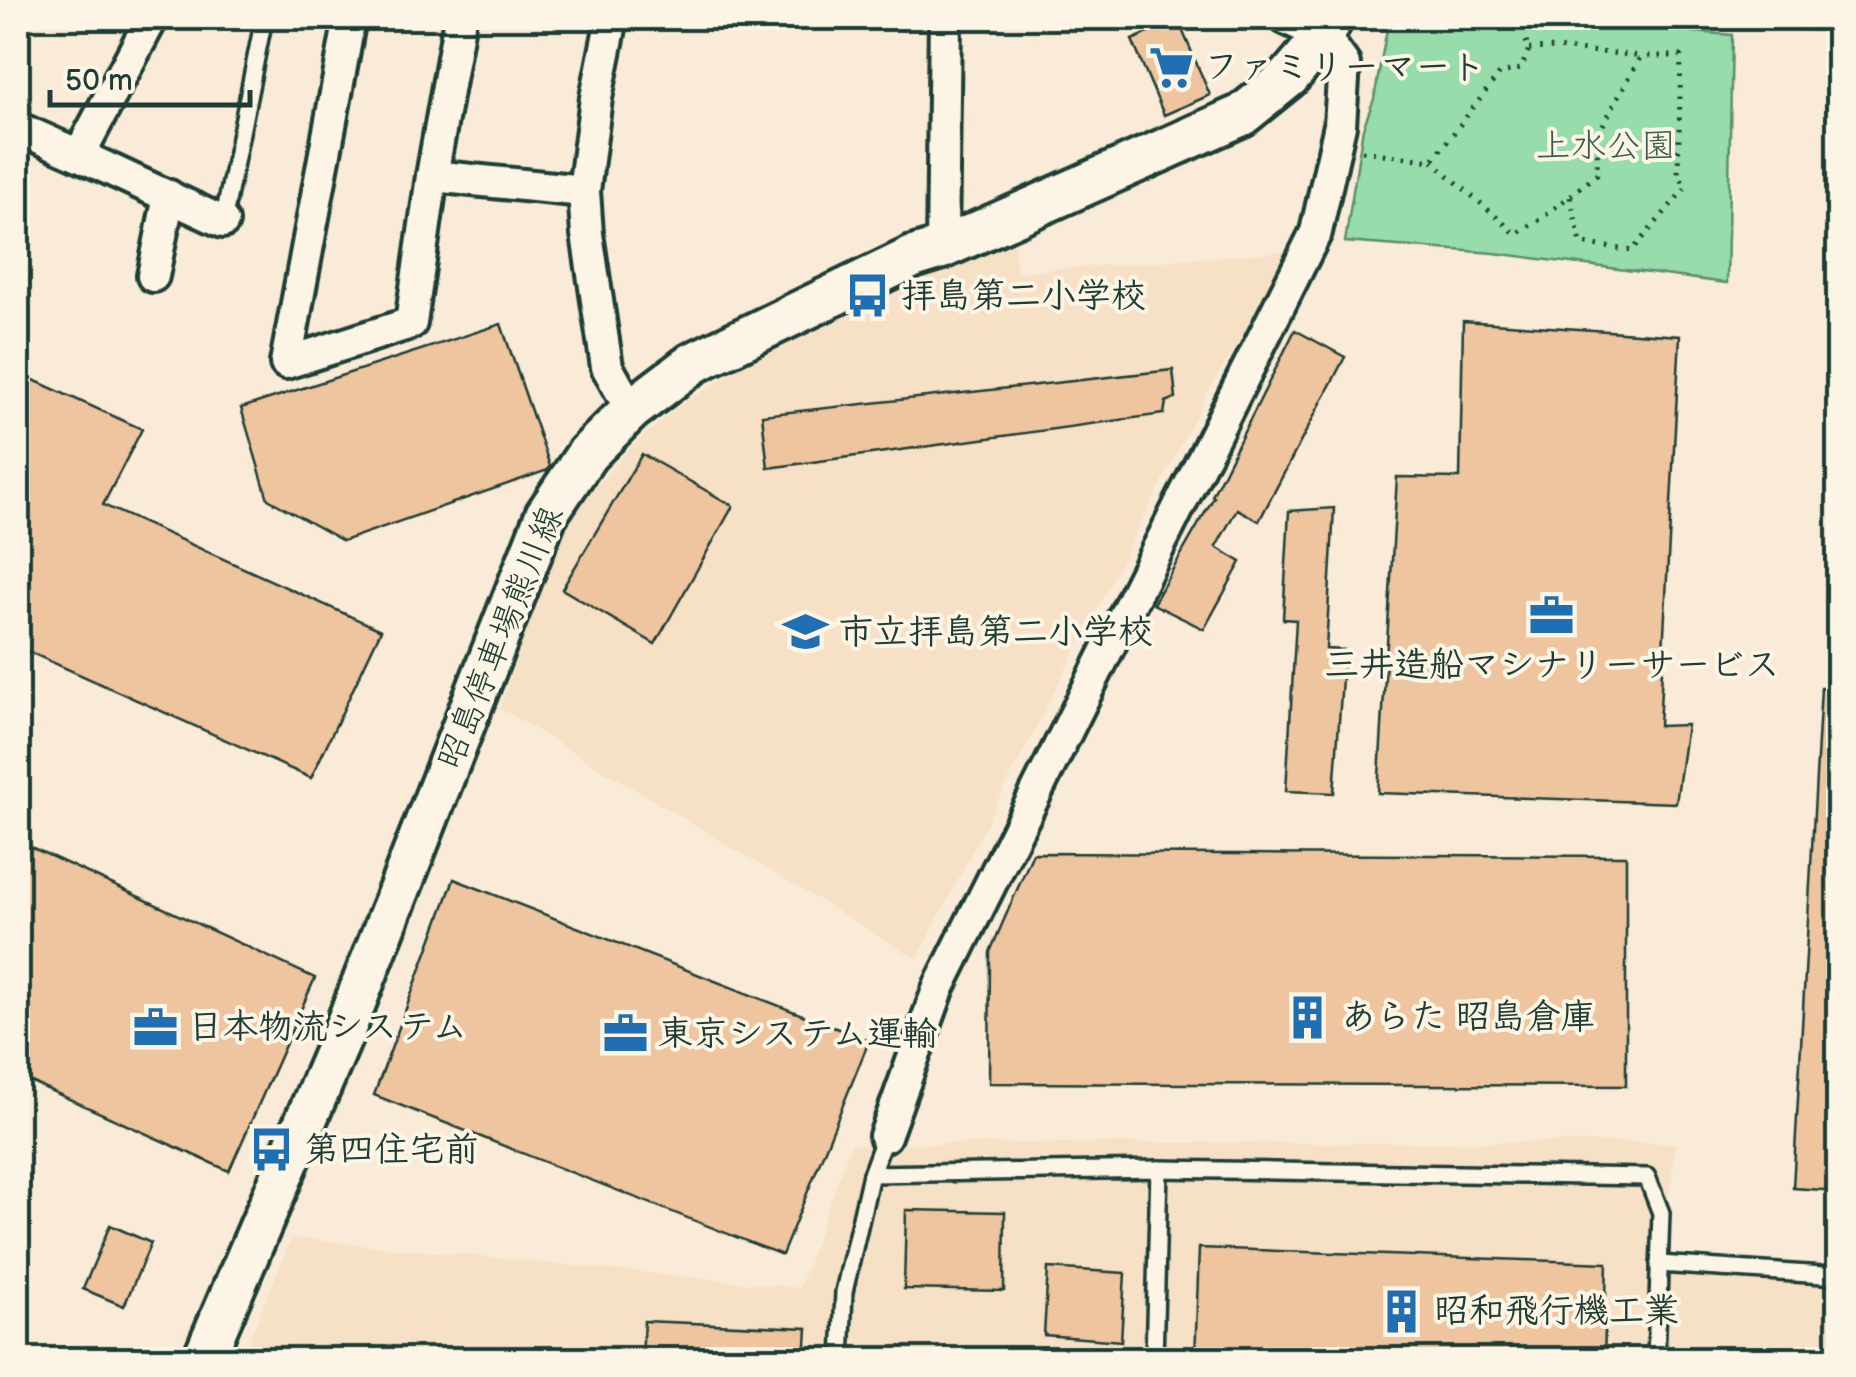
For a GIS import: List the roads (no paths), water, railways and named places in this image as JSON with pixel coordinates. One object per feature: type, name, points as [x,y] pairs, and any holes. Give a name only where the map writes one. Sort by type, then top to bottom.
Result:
[{"type":"main road","name":"昭島停車場熊川線","points":[[203,1360],[344,1031],[546,515],[587,454],[630,410],[693,362],[913,258],[1242,114],[1288,77],[1328,27]]},
{"type":"street","points":[[79,155],[152,18]]},
{"type":"street","points":[[350,18],[286,363],[411,324],[460,18]]},
{"type":"street","points":[[612,18],[584,190],[607,367],[630,410]]},
{"type":"street","points":[[942,248],[945,18]]},
{"type":"street","points":[[885,1136],[939,987],[1316,232],[1340,125],[1344,64],[1328,27],[1284,18]]},
{"type":"street","points":[[18,128],[223,222]]},
{"type":"street","points":[[432,176],[584,190]]},
{"type":"street","points":[[153,276],[169,196]]},
{"type":"lane","points":[[223,222],[264,18]]},
{"type":"lane","points":[[841,1360],[844,1292],[871,1174],[885,1136]]},
{"type":"lane","points":[[871,1174],[1160,1169],[1647,1177],[1661,1213],[1656,1360]]},
{"type":"lane","points":[[1154,1360],[1160,1169]]},
{"type":"lane","points":[[1660,1264],[1838,1276]]},
{"type":"water","points":[[1658,18],[1838,18],[1838,32]]},
{"type":"place","name":"ファミリーマート","points":[[1171,67]]},
{"type":"place","name":"拝島第二小学校","points":[[868,296]]},
{"type":"place","name":"三井造船マシナリーサービス","points":[[1552,615]]},
{"type":"place","name":"市立拝島第二小学校","points":[[805,632]]},
{"type":"place","name":"あらた 昭島倉庫","points":[[1308,1017]]},
{"type":"place","name":"日本物流システム","points":[[155,1027]]},
{"type":"place","name":"東京システム運輸","points":[[625,1034]]},
{"type":"place","name":"第四住宅前","points":[[271,1150]]},
{"type":"place","name":"昭和飛行機工業","points":[[1401,1311]]},
{"type":"park label","name":"上水公園","points":[[1606,146]]}]
